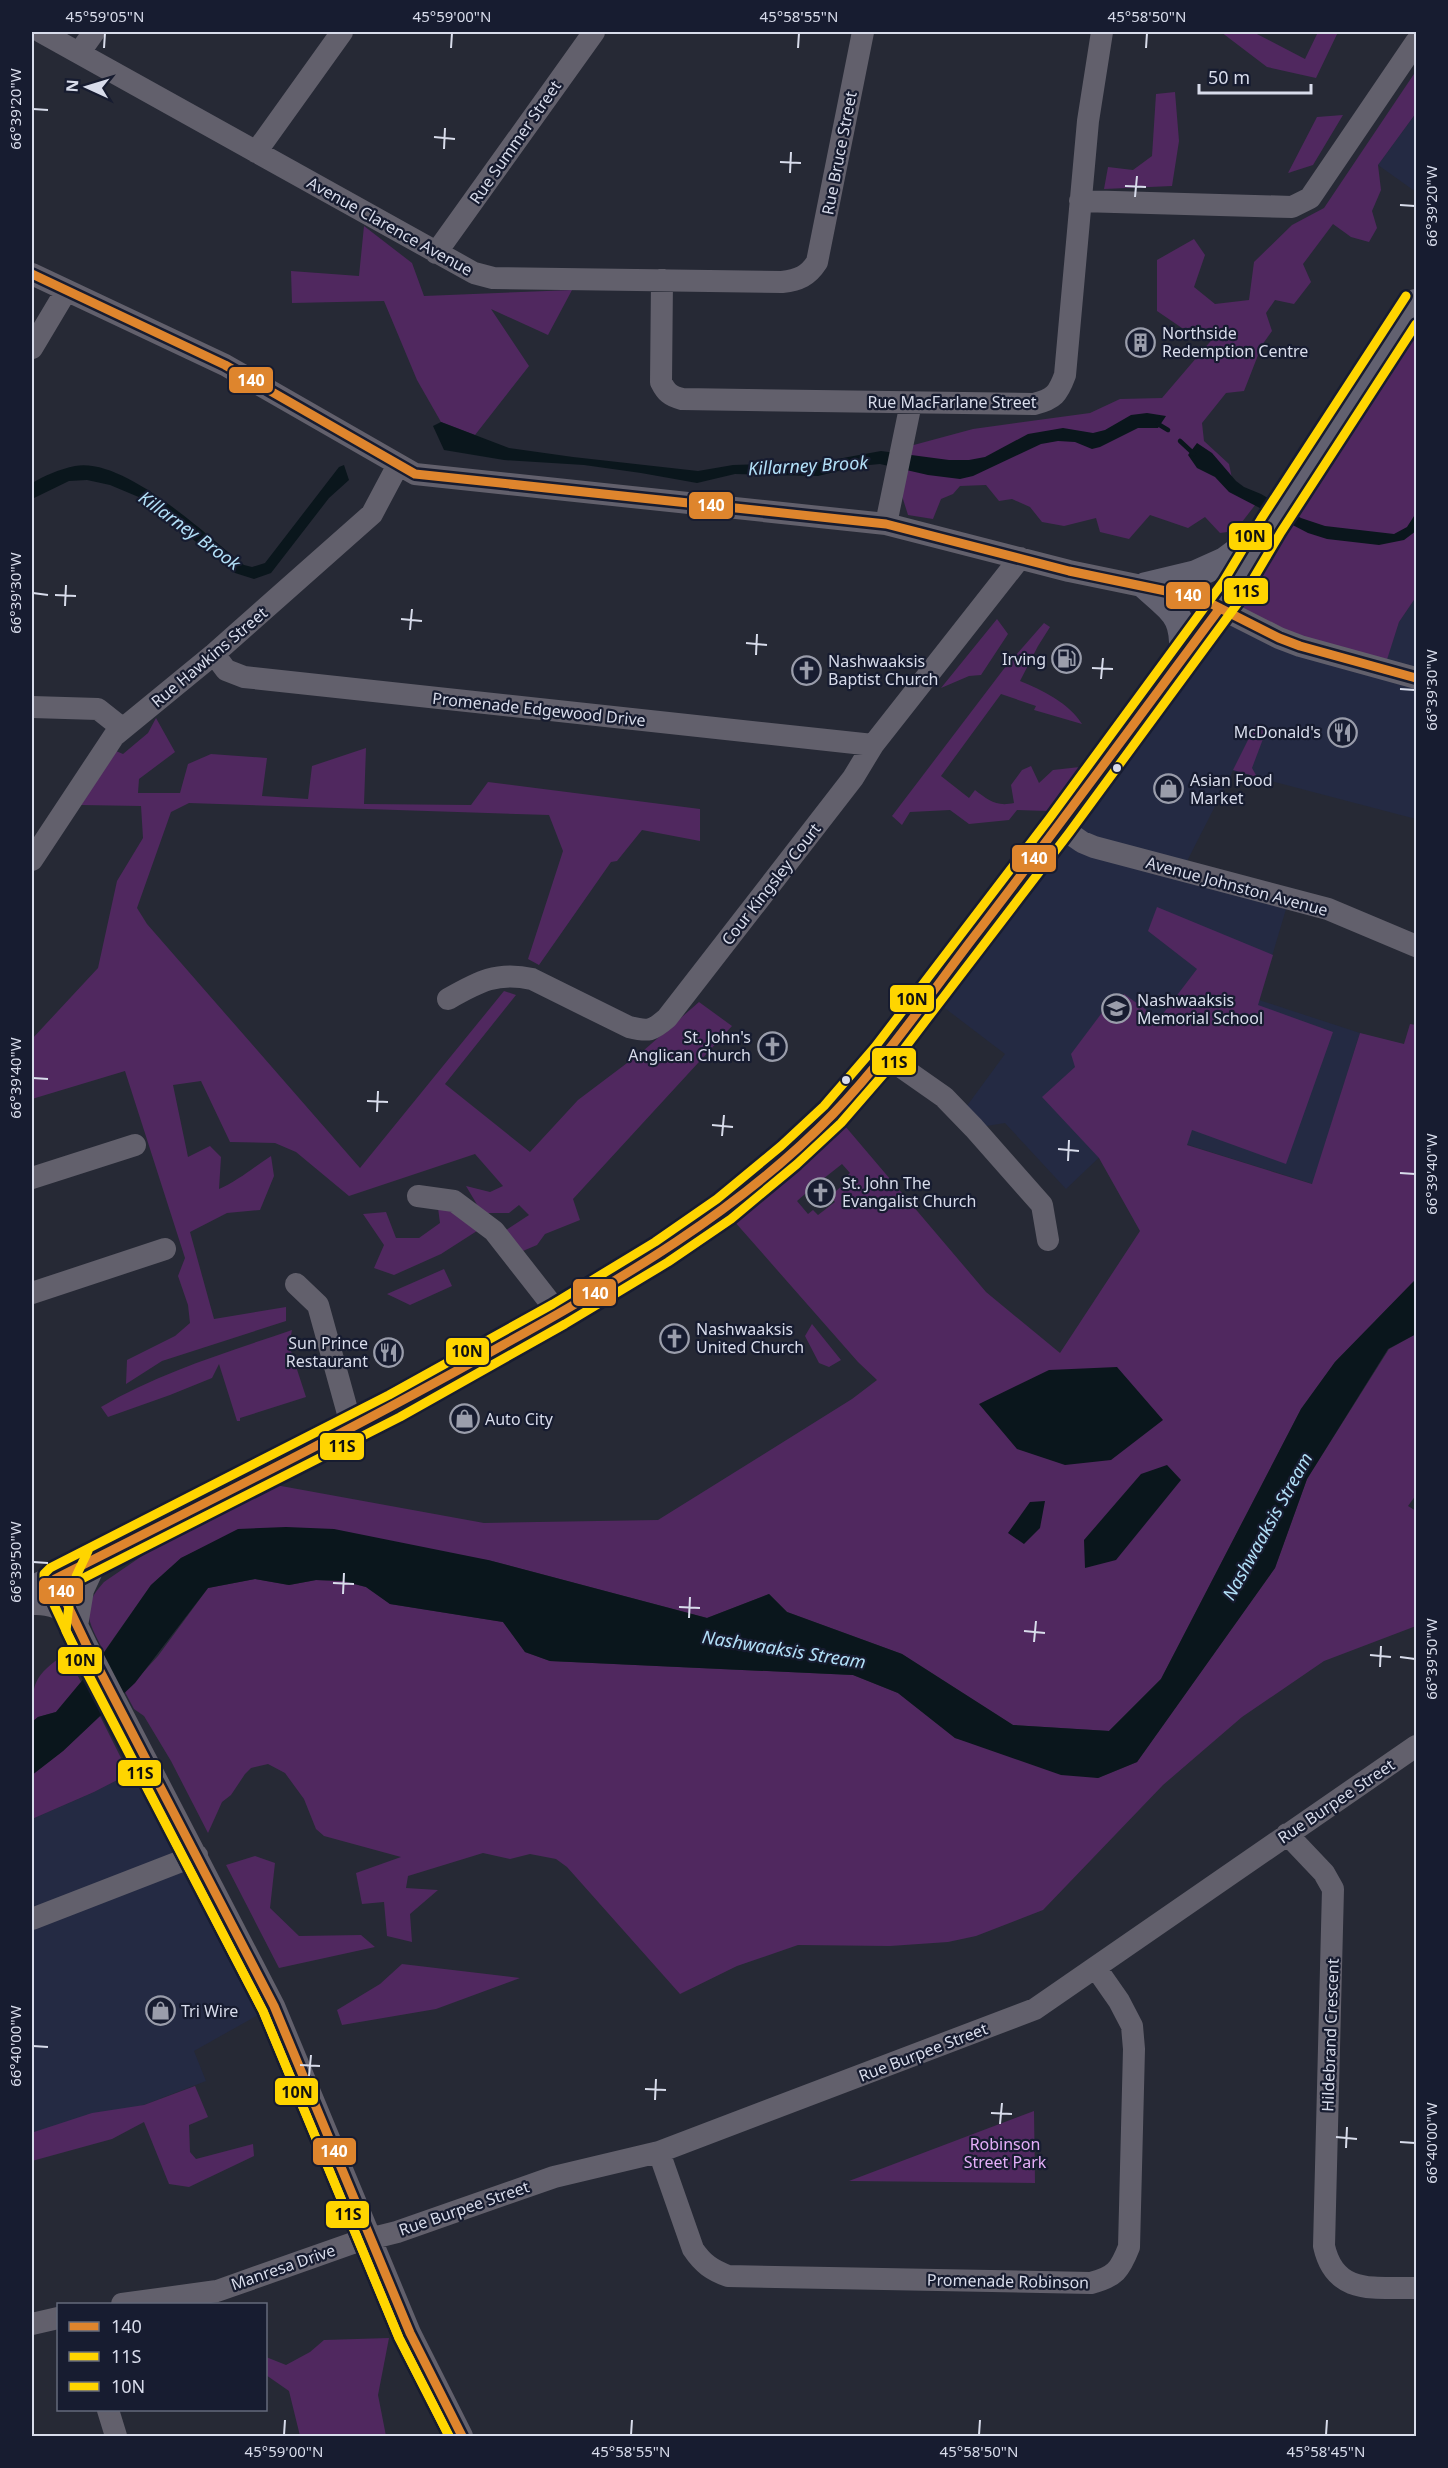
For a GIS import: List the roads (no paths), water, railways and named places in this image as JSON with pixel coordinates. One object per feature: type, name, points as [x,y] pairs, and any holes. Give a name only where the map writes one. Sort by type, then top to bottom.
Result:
[{"type":"main road","points":[[43,1585],[352,1428],[559,1314],[662,1252],[724,1209],[789,1155],[833,1114],[884,1055],[1183,660],[1220,608],[1416,303]]},
{"type":"main road","points":[[1146,586],[1196,574],[1225,561],[1271,526]]},
{"type":"main road","points":[[1146,586],[1174,611],[1180,620],[1184,638],[1183,660]]},
{"type":"street","name":"Avenue Clarence Avenue","points":[[41,32],[474,273],[493,278],[782,282],[797,281],[810,273]]},
{"type":"street","points":[[79,53],[94,32]]},
{"type":"street","points":[[256,152],[342,32]]},
{"type":"street","name":"Rue Summer Street","points":[[436,253],[594,32]]},
{"type":"street","name":"Rue Bruce Street","points":[[810,273],[817,262],[821,248],[862,32]]},
{"type":"street","name":"Rue MacFarlane Street","points":[[662,280],[661,382],[665,391],[672,397],[682,399],[1034,404],[1049,400],[1060,390],[1065,375],[1091,90],[1102,32]]},
{"type":"street","points":[[1080,201],[1292,207],[1310,198],[1416,42]]},
{"type":"street","points":[[32,274],[225,365],[415,474],[886,524],[1069,571],[1200,598],[1279,638],[1300,646],[1416,678]]},
{"type":"street","points":[[32,348],[66,291]]},
{"type":"street","points":[[886,524],[911,403]]},
{"type":"street","name":"Rue Hawkins Street","points":[[32,860],[107,745],[122,728],[214,654],[372,514],[398,465]]},
{"type":"street","name":"Cour Kingsley Court","points":[[448,999],[488,979],[504,975],[519,976],[532,979],[629,1027],[645,1031],[655,1029],[667,1018],[853,778],[873,745],[1020,558]]},
{"type":"street","name":"Promenade Edgewood Drive","points":[[214,654],[226,670],[244,677],[873,745]]},
{"type":"street","points":[[32,707],[98,709],[122,728]]},
{"type":"street","name":"Avenue Johnston Avenue","points":[[1059,826],[1094,847],[1328,909],[1416,946]]},
{"type":"street","points":[[884,1055],[944,1097],[974,1128],[1042,1205],[1048,1240]]},
{"type":"street","points":[[32,1178],[135,1145]]},
{"type":"street","points":[[418,1196],[453,1201],[494,1231],[559,1314]]},
{"type":"street","points":[[32,1293],[165,1248]]},
{"type":"street","points":[[296,1284],[318,1305],[352,1428]]},
{"type":"street","points":[[82,1635],[83,1590],[99,1556]]},
{"type":"street","points":[[43,1585],[82,1635]]},
{"type":"street","points":[[32,1604],[56,1606],[66,1612],[82,1635],[197,1855],[274,2006],[410,2333],[462,2436]]},
{"type":"street","name":"Rue Burpee Street","points":[[372,2238],[397,2232],[554,2177],[659,2152],[1026,2013],[1096,1968],[1416,1746]]},
{"type":"street","name":"Hildebrand Crescent","points":[[1287,1834],[1324,1873],[1332,1889],[1324,2246],[1328,2261],[1333,2271],[1345,2281],[1360,2286],[1416,2288]]},
{"type":"street","points":[[32,1919],[197,1855]]},
{"type":"street","name":"Promenade Robinson","points":[[659,2152],[693,2249],[712,2271],[728,2276],[1091,2283],[1106,2279],[1121,2267],[1129,2247],[1134,2049],[1132,2026],[1119,2001],[1096,1968]]},
{"type":"street","name":"Manresa Drive","points":[[129,2303],[217,2291],[372,2238]]},
{"type":"street","points":[[32,2325],[57,2318]]},
{"type":"street","points":[[109,2411],[116,2436]]},
{"type":"water","points":[[1147,413],[1166,416],[1158,428],[1138,428],[1100,447],[1092,449],[1075,442],[1058,441],[1041,444],[973,476],[960,479],[928,475],[880,464],[859,466],[818,476],[735,474],[697,483],[584,465],[504,460],[444,450],[433,426],[441,422],[509,448],[698,471],[733,465],[821,462],[881,451],[949,460],[969,460],[985,457],[1028,434],[1063,428],[1093,433],[1105,430],[1131,415]]},
{"type":"water","points":[[1197,443],[1212,453],[1244,487],[1261,494],[1301,518],[1325,526],[1394,534],[1407,527],[1416,513],[1416,531],[1404,540],[1379,545],[1327,539],[1308,533],[1229,492],[1215,477],[1197,468],[1188,455]]},
{"type":"water","points":[[344,465],[349,480],[329,498],[271,573],[254,579],[235,573],[141,498],[110,485],[87,480],[69,481],[32,499],[32,483],[37,480],[69,467],[95,466],[117,473],[140,485],[187,518],[244,565],[252,567],[265,563],[339,467]]},
{"type":"water","name":"Nashwaaksis Stream","points":[[1416,1279],[1416,1334],[1388,1349],[1307,1479],[1275,1568],[1137,1762],[1098,1778],[1061,1775],[955,1738],[898,1693],[853,1675],[550,1661],[525,1652],[503,1622],[390,1604],[366,1587],[343,1581],[316,1580],[289,1585],[255,1579],[208,1588],[135,1683],[63,1751],[32,1775],[32,1722],[38,1717],[56,1712],[96,1664],[151,1585],[181,1558],[238,1529],[286,1527],[334,1529],[488,1560],[707,1618],[769,1594],[787,1612],[902,1654],[1013,1725],[1109,1731],[1161,1679],[1301,1409],[1335,1362]]},
{"type":"water","points":[[1117,1367],[1163,1420],[1111,1460],[1065,1465],[1017,1449],[979,1404],[1049,1370]]},
{"type":"water","points":[[1167,1465],[1181,1480],[1116,1560],[1085,1568],[1084,1540],[1141,1474]]},
{"type":"water","points":[[1045,1501],[1040,1528],[1024,1544],[1008,1533],[1030,1502]]},
{"type":"waterway","name":"Killarney Brook","points":[[1158,424],[1168,430]]},
{"type":"waterway","name":"Killarney Brook","points":[[1180,441],[1194,454]]},
{"type":"place","name":"Northside Redemption Centre","points":[[1141,342]]},
{"type":"place","name":"Irving","points":[[1067,659]]},
{"type":"place","name":"Nashwaaksis Baptist Church","points":[[807,670]]},
{"type":"place","name":"McDonald's","points":[[1342,732]]},
{"type":"place","name":"Asian Food Market","points":[[1169,789]]},
{"type":"place","name":"Nashwaaksis Memorial School","points":[[1116,1009]]},
{"type":"place","name":"St. John's Anglican Church","points":[[772,1046]]},
{"type":"place","name":"St. John The Evangalist Church","points":[[821,1192]]},
{"type":"place","name":"Nashwaaksis United Church","points":[[675,1338]]},
{"type":"place","name":"Sun Prince Restaurant","points":[[389,1352]]},
{"type":"place","name":"Auto City","points":[[464,1419]]},
{"type":"place","name":"Tri Wire","points":[[160,2011]]},
{"type":"park label","name":"Robinson Street Park","points":[[1005,2153]]}]
